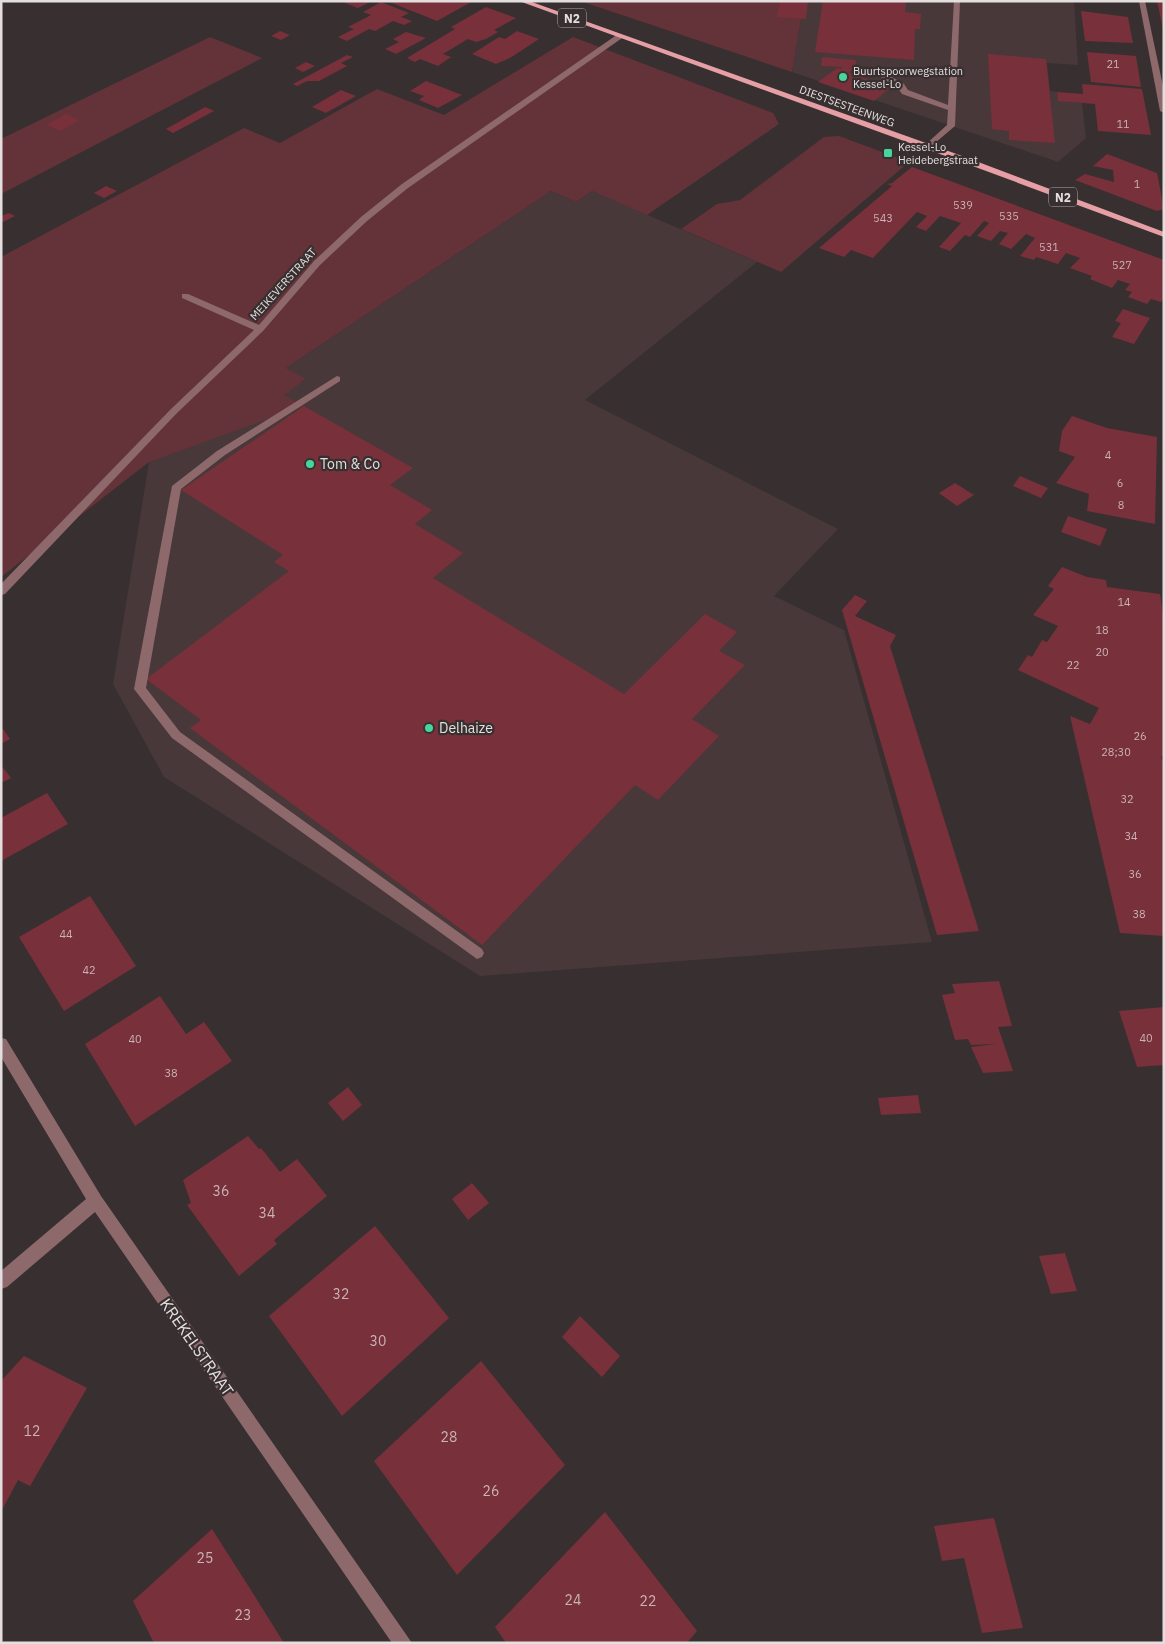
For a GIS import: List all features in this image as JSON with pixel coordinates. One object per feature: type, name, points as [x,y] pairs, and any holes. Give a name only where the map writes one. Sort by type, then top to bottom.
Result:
[{"type":"main road","name":"DIESTSESTEENWEG","points":[[522,1],[928,147],[1164,235]]},
{"type":"street","points":[[928,147],[951,126],[957,1]]},
{"type":"street","points":[[1142,1],[1164,111]]},
{"type":"street","name":"MEIKEVERSTRAAT","points":[[1,592],[173,412],[260,329],[317,263],[364,219],[405,186],[621,36]]},
{"type":"street","points":[[880,74],[901,86],[905,92],[952,109]]},
{"type":"street","points":[[185,296],[260,329]]},
{"type":"street","points":[[337,379],[221,453],[176,488],[140,689],[176,735],[477,953]]},
{"type":"street","name":"KREKELSTRAAT","points":[[1,1044],[96,1201],[404,1643]]},
{"type":"street","points":[[1,1281],[96,1201]]},
{"type":"shaded area","points":[[580,1],[804,1],[792,72]]},
{"type":"shaded area","points":[[804,1],[1074,1],[1078,65],[1047,63],[1050,91],[1057,92],[1058,100],[1082,103],[1086,138],[1058,162],[792,72]]},
{"type":"shaded area","points":[[210,37],[262,58],[1,194],[1,139]]},
{"type":"shaded area","points":[[573,37],[773,113],[779,124],[647,215],[592,191],[576,202],[551,191],[286,368],[306,379],[284,395],[304,406],[149,462],[1,577],[1,257],[244,128],[280,143],[377,89],[444,115]]},
{"type":"shaded area","points":[[839,136],[909,162],[781,272],[681,229],[717,204],[740,200],[824,137]]},
{"type":"shaded area","points":[[551,191],[576,202],[592,191],[757,262],[585,400],[838,529],[774,596],[844,630],[932,942],[480,976],[164,777],[113,684],[149,462],[306,380],[286,368]]},
{"type":"building","points":[[340,1],[372,1],[358,8]]},
{"type":"building","points":[[387,1],[469,1],[471,2],[437,21]]},
{"type":"building","points":[[780,1],[808,1],[806,19],[777,17]]},
{"type":"building","points":[[823,1],[906,1],[905,12],[921,14],[920,29],[915,29],[914,60],[815,52]]},
{"type":"building","points":[[1157,1],[1164,1],[1164,29],[1163,29]]},
{"type":"building","points":[[381,2],[409,13],[401,17],[412,21],[404,25],[393,21],[375,31],[369,29],[347,41],[338,37],[354,29],[348,27],[371,15],[363,12]]},
{"type":"building","points":[[486,7],[516,18],[494,30],[498,32],[486,39],[476,42],[468,39],[443,54],[451,57],[438,66],[420,59],[415,62],[407,58],[455,29],[451,27]]},
{"type":"building","points":[[1081,11],[1128,17],[1133,43],[1085,41]]},
{"type":"building","points":[[280,31],[290,35],[281,40],[271,36]]},
{"type":"building","points":[[517,31],[539,39],[510,58],[496,64],[472,54],[499,37],[505,39]]},
{"type":"building","points":[[406,32],[426,38],[396,54],[385,49],[399,42],[393,39]]},
{"type":"building","points":[[1087,52],[1136,56],[1141,87],[1091,82]]},
{"type":"building","points":[[988,54],[1046,59],[1055,143],[1009,140],[1009,131],[992,129]]},
{"type":"building","points":[[347,55],[353,57],[341,63],[347,66],[319,81],[307,81],[297,86],[293,84]]},
{"type":"building","name":"Buurtspoorwegstation Kessel-Lo","points":[[822,57],[856,60],[855,70],[848,72],[890,88],[874,101],[818,82],[837,68],[841,69],[842,67],[821,66]]},
{"type":"building","points":[[306,62],[315,66],[303,72],[295,68]]},
{"type":"building","points":[[426,81],[462,95],[438,108],[419,100],[424,96],[410,91]]},
{"type":"building","points":[[1082,84],[1142,89],[1151,135],[1098,131],[1095,104],[1058,101],[1057,92],[1083,94]]},
{"type":"building","points":[[341,90],[356,96],[326,113],[312,107]]},
{"type":"building","points":[[205,107],[214,111],[173,133],[166,129]]},
{"type":"building","points":[[66,114],[80,120],[60,131],[46,125]]},
{"type":"building","points":[[1107,154],[1157,173],[1164,209],[1157,211],[1075,180],[1085,174],[1114,182],[1113,170],[1093,166]]},
{"type":"building","points":[[912,167],[1164,260],[1164,298],[1161,302],[1151,299],[1147,304],[1128,297],[1132,292],[1125,290],[1130,284],[1118,280],[1112,288],[1090,279],[1092,276],[1070,268],[1080,258],[1066,253],[1058,264],[1036,257],[1034,260],[1020,256],[1035,238],[1026,234],[1011,249],[999,244],[1008,233],[1000,231],[991,241],[977,236],[989,223],[984,221],[970,237],[965,235],[950,251],[939,247],[961,223],[940,216],[926,231],[916,227],[927,216],[917,212],[873,258],[851,250],[844,257],[819,248],[892,186],[887,184],[892,183]]},
{"type":"building","points":[[106,186],[117,191],[104,198],[94,193]]},
{"type":"building","points":[[9,213],[15,216],[1,223],[1,216]]},
{"type":"building","points":[[1123,309],[1150,318],[1134,344],[1112,337],[1121,323],[1115,321]]},
{"type":"building","points":[[304,406],[413,468],[390,485],[432,510],[415,524],[463,553],[433,578],[624,694],[705,614],[737,632],[719,651],[745,665],[692,719],[719,736],[658,800],[635,785],[482,945],[190,728],[201,720],[146,679],[289,571],[274,562],[283,555],[181,490]]},
{"type":"building","points":[[1072,416],[1107,428],[1157,437],[1155,524],[1087,511],[1089,494],[1056,483],[1075,457],[1059,451],[1062,431]]},
{"type":"building","points":[[1020,476],[1048,488],[1041,498],[1013,486]]},
{"type":"building","points":[[955,483],[974,495],[957,506],[939,493]]},
{"type":"building","points":[[1068,516],[1107,529],[1100,546],[1061,532]]},
{"type":"building","points":[[1062,567],[1087,577],[1106,580],[1107,587],[1160,594],[1164,620],[1164,757],[1161,756],[1164,766],[1164,936],[1120,933],[1070,716],[1090,724],[1099,708],[1018,670],[1028,655],[1032,657],[1042,640],[1047,642],[1058,626],[1033,615],[1054,589],[1048,586]]},
{"type":"building","points":[[855,595],[867,601],[855,616],[896,635],[890,646],[979,931],[937,935],[842,610]]},
{"type":"building","points":[[1,726],[10,739],[1,744]]},
{"type":"building","points":[[1,765],[11,778],[1,783]]},
{"type":"building","points":[[47,793],[68,824],[1,861],[1,818]]},
{"type":"building","points":[[90,896],[136,966],[64,1011],[19,937]]},
{"type":"building","points":[[999,981],[1012,1026],[998,1027],[1013,1071],[983,1073],[971,1047],[996,1044],[971,1045],[968,1039],[955,1040],[942,995],[955,993],[952,984]]},
{"type":"building","points":[[160,996],[186,1034],[204,1022],[232,1061],[135,1126],[85,1044]]},
{"type":"building","points":[[1164,1007],[1164,1065],[1137,1067],[1119,1011]]},
{"type":"building","points":[[348,1087],[362,1105],[343,1121],[328,1103]]},
{"type":"building","points":[[918,1095],[921,1113],[881,1115],[878,1098]]},
{"type":"building","points":[[248,1136],[259,1149],[261,1148],[280,1172],[297,1159],[327,1196],[274,1240],[277,1244],[239,1276],[187,1205],[191,1203],[183,1180]]},
{"type":"building","points":[[472,1183],[489,1203],[468,1220],[452,1199]]},
{"type":"building","points":[[375,1226],[449,1318],[342,1416],[269,1316]]},
{"type":"building","points":[[1065,1253],[1077,1291],[1051,1294],[1039,1256]]},
{"type":"building","points":[[580,1316],[620,1356],[602,1377],[562,1337]]},
{"type":"building","points":[[24,1356],[87,1388],[30,1486],[18,1480],[1,1512],[1,1381]]},
{"type":"building","points":[[481,1361],[565,1465],[457,1575],[374,1461]]},
{"type":"building","points":[[605,1512],[697,1631],[687,1643],[506,1643],[495,1627]]},
{"type":"building","points":[[994,1518],[1023,1628],[982,1633],[964,1558],[942,1561],[934,1526]]},
{"type":"building","points":[[212,1529],[284,1643],[154,1643],[133,1601]]},
{"type":"place","name":"Buurtspoorwegstation Kessel-Lo","points":[[843,77]]},
{"type":"place","name":"Kessel-Lo Heidebergstraat","points":[[888,153]]},
{"type":"place","name":"Tom & Co","points":[[310,464]]},
{"type":"place","name":"Delhaize","points":[[429,728]]}]
